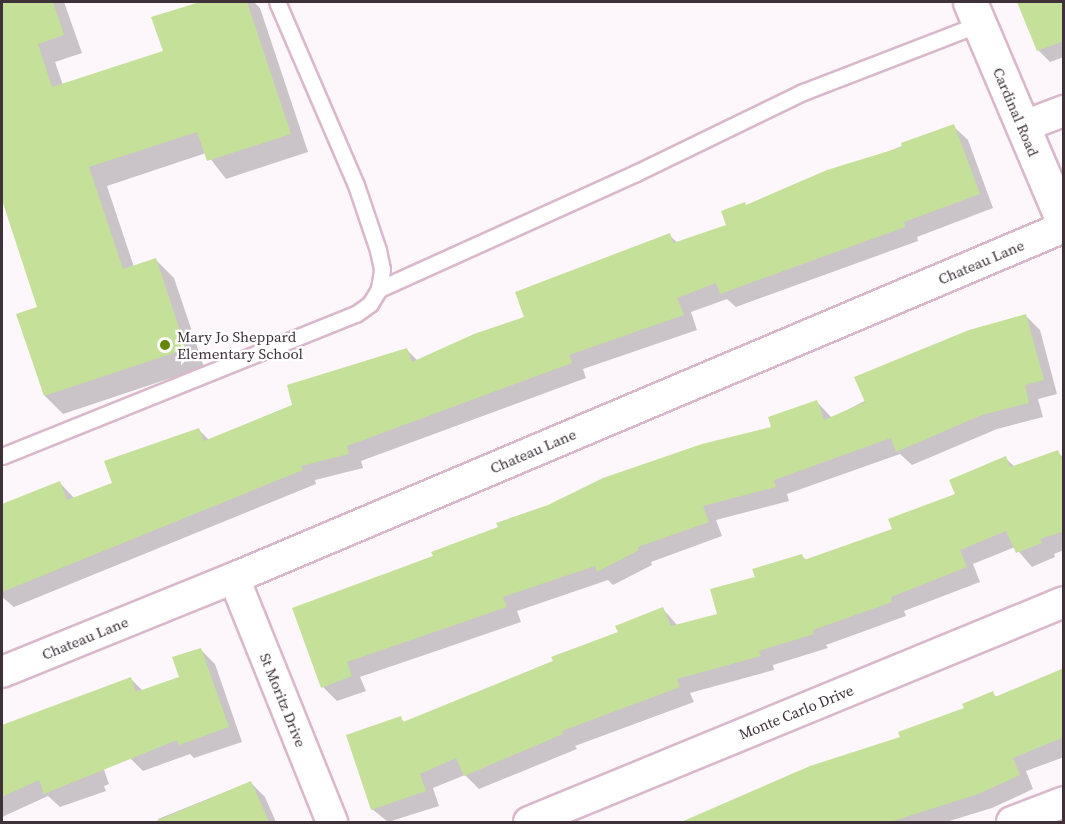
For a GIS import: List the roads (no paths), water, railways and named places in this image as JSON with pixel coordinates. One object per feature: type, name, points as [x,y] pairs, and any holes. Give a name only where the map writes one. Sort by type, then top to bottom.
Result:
[{"type":"street","name":"Cardinal Road","points":[[974,13],[1064,225]]},
{"type":"street","points":[[1022,126],[1064,111]]},
{"type":"street","name":"Chateau Lane","points":[[2,672],[234,578],[1064,225]]},
{"type":"street","name":"St Moritz Drive","points":[[234,578],[332,822]]},
{"type":"street","name":"Monte Carlo Drive","points":[[529,822],[1064,602]]},
{"type":"street","points":[[1012,822],[1064,802]]},
{"type":"lane","points":[[2,456],[356,314],[370,304],[380,289],[382,269],[378,250],[356,185],[277,2]]},
{"type":"lane","points":[[380,289],[974,13]]},
{"type":"place","name":"Mary Jo Sheppard Elementary School","points":[[165,345]]}]
